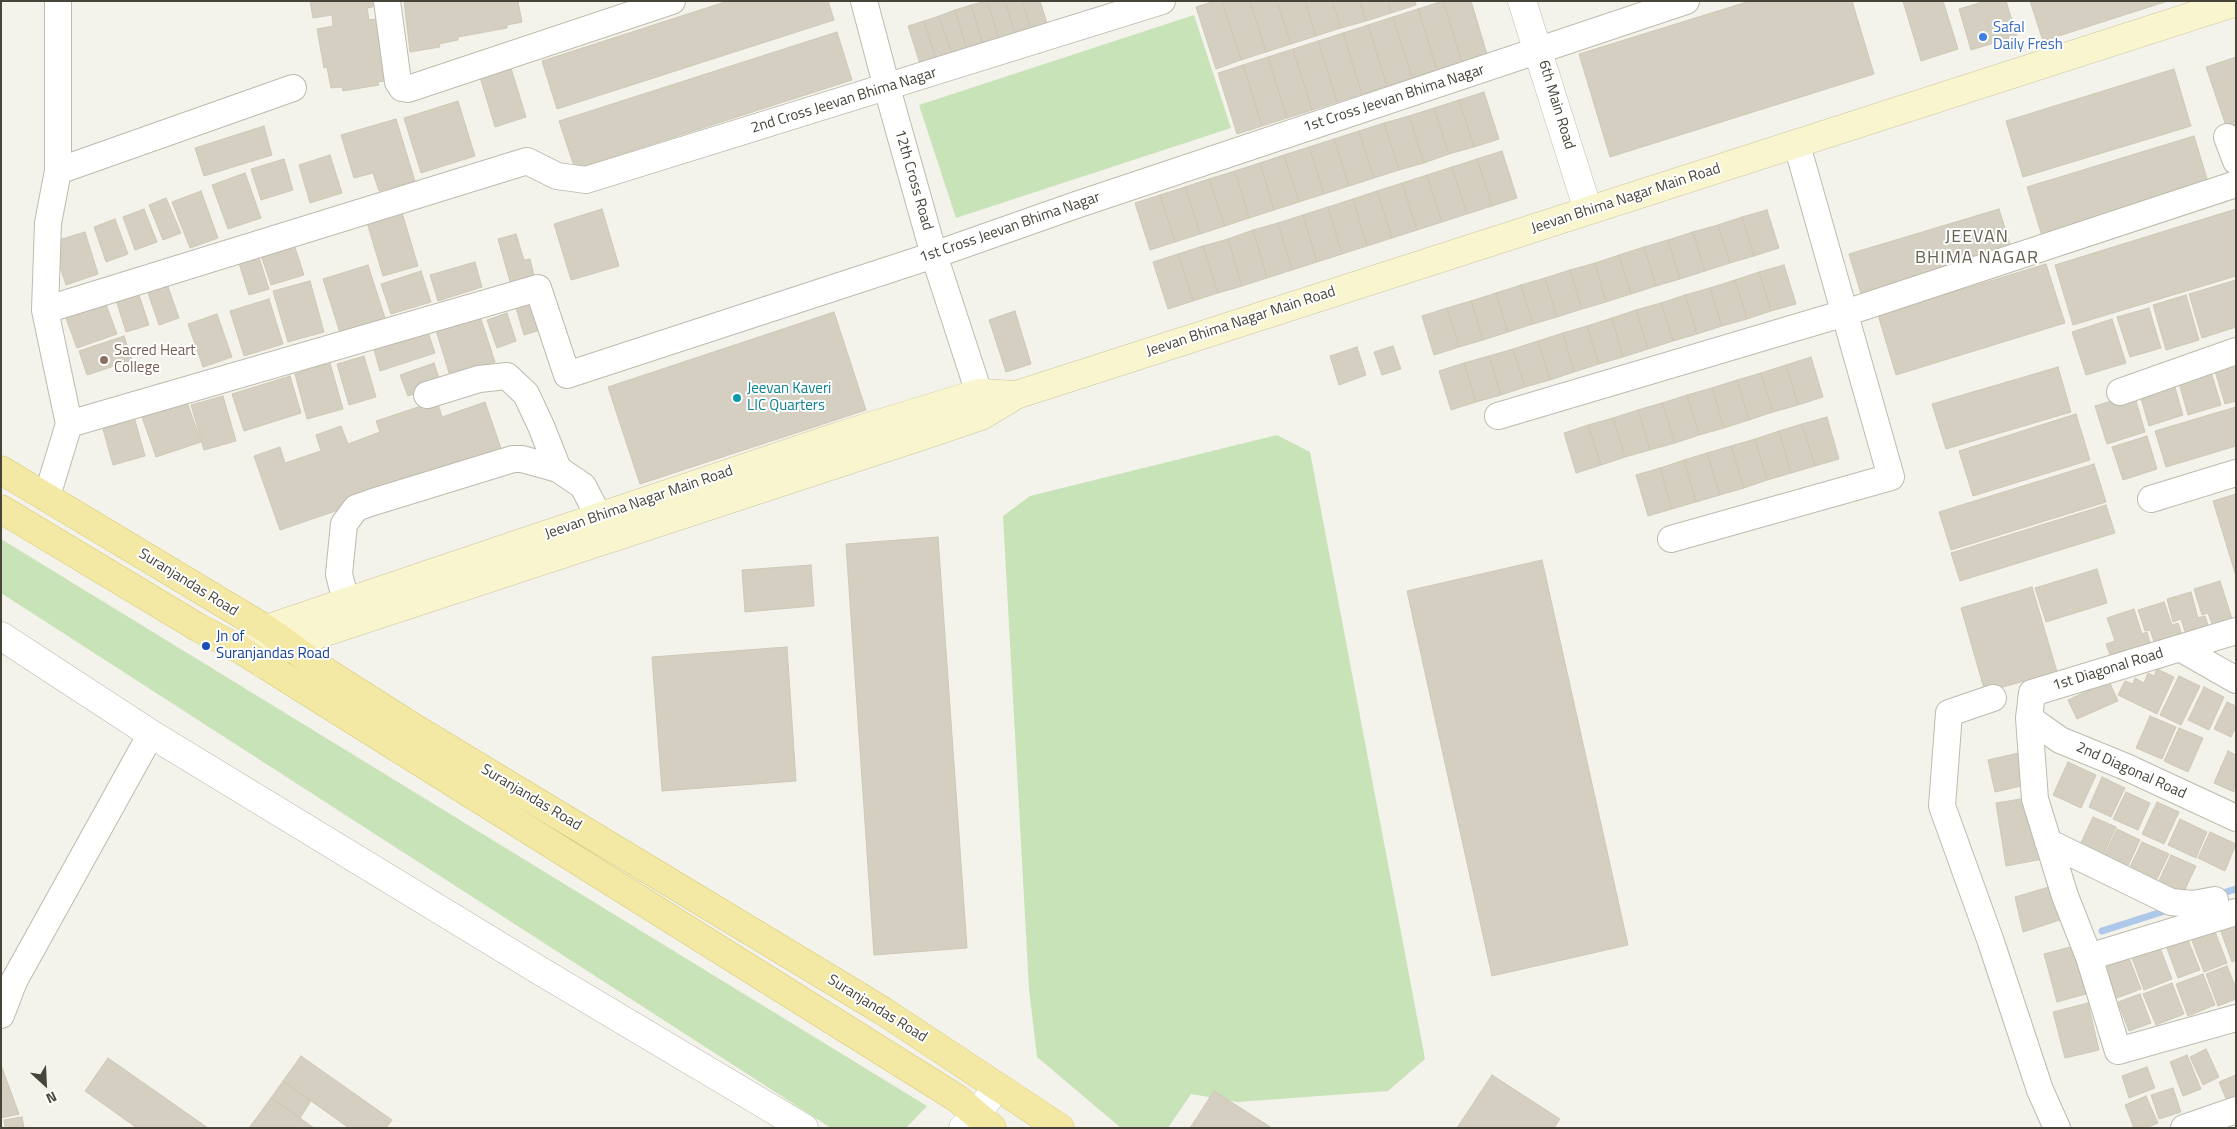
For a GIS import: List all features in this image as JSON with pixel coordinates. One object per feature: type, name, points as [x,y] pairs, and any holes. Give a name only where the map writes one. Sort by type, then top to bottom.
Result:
[{"type":"main road","name":"Jeevan Bhima Nagar Main Road","points":[[276,637],[346,602],[839,436],[1016,394],[1588,210],[1797,145],[2236,2]]},
{"type":"main road","name":"Jeevan Bhima Nagar Main Road","points":[[276,637],[980,404]]},
{"type":"main road","name":"Suranjandas Road","points":[[1,470],[47,496],[276,637],[425,734],[883,1011],[1060,1128]]},
{"type":"main road","name":"Suranjandas Road","points":[[1,508],[199,628],[253,658],[958,1099],[977,1123]]},
{"type":"main road","points":[[253,658],[276,637]]},
{"type":"street","points":[[47,496],[69,424],[45,310],[48,223],[58,171],[58,1]]},
{"type":"street","points":[[387,1],[398,82],[402,88],[408,88],[672,1]]},
{"type":"street","name":"12th Cross Road","points":[[864,1],[934,255],[980,404]]},
{"type":"street","name":"2nd Cross Jeevan Bhima Nagar","points":[[45,310],[527,161],[557,176],[586,180],[1162,1]]},
{"type":"street","name":"6th Main Road","points":[[1522,1],[1588,210]]},
{"type":"street","name":"1st Cross Jeevan Bhima Nagar","points":[[69,424],[538,288],[567,375],[934,255],[1076,205],[1686,1]]},
{"type":"street","points":[[58,171],[292,88]]},
{"type":"street","points":[[2227,137],[2236,161]]},
{"type":"street","points":[[1671,539],[1891,477],[1797,145]]},
{"type":"street","points":[[1498,416],[1845,313],[2236,184]]},
{"type":"street","points":[[2120,392],[2236,351]]},
{"type":"street","points":[[427,395],[479,379],[506,376],[526,394],[558,470]]},
{"type":"street","points":[[346,602],[339,574],[342,540],[344,524],[356,508],[512,458],[522,459],[558,470],[582,486],[599,516]]},
{"type":"street","points":[[2151,499],[2236,473]]},
{"type":"street","points":[[2180,648],[2236,631]]},
{"type":"street","points":[[1,636],[151,734],[542,972],[804,1128]]},
{"type":"street","name":"1st Diagonal Road","points":[[2031,705],[2180,648],[2236,680]]},
{"type":"street","points":[[1993,698],[1949,713],[1942,806],[1992,942],[2040,1090],[2057,1128]]},
{"type":"street","points":[[2031,705],[2036,799],[2065,896],[2089,957],[2118,1051],[2236,1018]]},
{"type":"street","name":"2nd Diagonal Road","points":[[2031,705],[2060,740],[2126,767],[2236,818]]},
{"type":"street","points":[[1,1015],[14,981],[151,734]]},
{"type":"street","points":[[2048,842],[2171,902],[2225,906]]},
{"type":"street","points":[[2089,957],[2225,906]]},
{"type":"street","points":[[977,1123],[997,1087]]},
{"type":"street","points":[[2184,1128],[2236,1110]]},
{"type":"green space","points":[[1194,15],[1231,128],[956,218],[919,105]]},
{"type":"green space","points":[[1277,435],[1310,452],[1425,1059],[1388,1091],[1237,1102],[1191,1094],[1168,1128],[1121,1128],[1037,1057],[1029,989],[1003,516],[1030,496]]},
{"type":"green space","points":[[1,539],[927,1106],[906,1128],[831,1128],[1,593]]},
{"type":"building","points":[[310,1],[382,1],[382,5],[367,8],[369,20],[385,18],[390,80],[378,82],[379,85],[343,91],[342,87],[331,88],[327,67],[324,68],[317,29],[333,26],[332,15],[313,18]]},
{"type":"building","points":[[404,1],[521,1],[518,2],[522,22],[507,25],[507,28],[458,37],[458,40],[439,44],[440,47],[410,52]]},
{"type":"building","points":[[728,1],[828,1],[834,20],[557,109],[542,61]]},
{"type":"building","points":[[987,1],[999,39],[983,44],[971,5]]},
{"type":"building","points":[[987,1],[1005,1],[1015,33],[999,39]]},
{"type":"building","points":[[1005,1],[1022,1],[1031,28],[1015,33]]},
{"type":"building","points":[[1022,1],[1040,1],[1047,23],[1031,28]]},
{"type":"building","points":[[1215,1],[1222,1],[1241,60],[1216,69],[1196,7]]},
{"type":"building","points":[[1222,1],[1250,1],[1266,52],[1241,60]]},
{"type":"building","points":[[1250,1],[1277,1],[1291,44],[1266,52]]},
{"type":"building","points":[[1277,1],[1305,1],[1316,36],[1291,44]]},
{"type":"building","points":[[1305,1],[1332,1],[1341,28],[1316,36]]},
{"type":"building","points":[[1332,1],[1360,1],[1366,21],[1341,28]]},
{"type":"building","points":[[1360,1],[1388,1],[1391,13],[1366,21]]},
{"type":"building","points":[[1388,1],[1415,1],[1416,5],[1391,13]]},
{"type":"building","points":[[1443,1],[1462,62],[1437,70],[1418,9]]},
{"type":"building","points":[[1443,1],[1471,1],[1487,54],[1462,62]]},
{"type":"building","points":[[1750,1],[1852,1],[1874,74],[1610,157],[1579,54]]},
{"type":"building","points":[[1903,1],[1943,1],[1958,49],[1921,61]]},
{"type":"building","points":[[1986,1],[2006,1],[2017,36],[1971,50],[1959,9]]},
{"type":"building","points":[[2030,1],[2168,1],[2043,41]]},
{"type":"building","points":[[971,5],[983,44],[967,49],[955,10]]},
{"type":"building","points":[[1418,9],[1437,70],[1412,78],[1393,17]]},
{"type":"building","points":[[955,10],[967,49],[952,54],[939,16]]},
{"type":"building","points":[[939,16],[952,54],[936,59],[924,21]]},
{"type":"building","points":[[1393,17],[1412,78],[1387,86],[1368,25]]},
{"type":"building","points":[[924,21],[936,59],[920,64],[908,26]]},
{"type":"building","points":[[1368,25],[1387,86],[1362,94],[1343,33]]},
{"type":"building","points":[[837,32],[852,80],[575,169],[559,121]]},
{"type":"building","points":[[1343,33],[1362,94],[1337,102],[1318,41]]},
{"type":"building","points":[[1318,41],[1337,102],[1312,110],[1293,49]]},
{"type":"building","points":[[1293,49],[1312,110],[1287,118],[1268,57]]},
{"type":"building","points":[[1268,57],[1287,118],[1262,126],[1243,65]]},
{"type":"building","points":[[2236,57],[2236,126],[2227,129],[2206,67]]},
{"type":"building","points":[[1243,65],[1262,126],[1237,134],[1218,73]]},
{"type":"building","points":[[511,68],[526,117],[495,127],[480,77]]},
{"type":"building","points":[[2174,69],[2191,126],[2023,177],[2006,121]]},
{"type":"building","points":[[1484,92],[1499,139],[1474,147],[1459,100]]},
{"type":"building","points":[[1459,100],[1474,147],[1449,154],[1434,108]]},
{"type":"building","points":[[458,101],[475,156],[421,173],[404,118]]},
{"type":"building","points":[[1434,108],[1449,154],[1424,163],[1409,116]]},
{"type":"building","points":[[1409,116],[1424,163],[1399,170],[1384,123]]},
{"type":"building","points":[[396,119],[415,181],[379,191],[373,173],[354,178],[341,135]]},
{"type":"building","points":[[1384,123],[1399,170],[1374,178],[1359,131]]},
{"type":"building","points":[[264,126],[272,155],[204,176],[195,148]]},
{"type":"building","points":[[1359,131],[1374,178],[1349,186],[1334,139]]},
{"type":"building","points":[[2194,136],[2209,185],[2042,236],[2027,187]]},
{"type":"building","points":[[1334,139],[1349,186],[1324,194],[1309,147]]},
{"type":"building","points":[[1309,147],[1324,194],[1299,202],[1284,155]]},
{"type":"building","points":[[1502,151],[1517,198],[1492,206],[1477,159]]},
{"type":"building","points":[[330,155],[342,193],[310,203],[299,165]]},
{"type":"building","points":[[1284,155],[1299,202],[1274,210],[1260,163]]},
{"type":"building","points":[[284,159],[293,190],[261,200],[251,169]]},
{"type":"building","points":[[1477,159],[1492,206],[1467,214],[1452,167]]},
{"type":"building","points":[[1260,163],[1274,210],[1249,218],[1235,171]]},
{"type":"building","points":[[1452,167],[1467,214],[1442,222],[1427,175]]},
{"type":"building","points":[[1235,171],[1249,218],[1225,226],[1209,179]]},
{"type":"building","points":[[245,173],[261,218],[228,229],[212,185]]},
{"type":"building","points":[[1427,175],[1442,222],[1417,230],[1402,183]]},
{"type":"building","points":[[1209,179],[1225,226],[1200,234],[1185,187]]},
{"type":"building","points":[[1402,183],[1417,230],[1392,238],[1377,191]]},
{"type":"building","points":[[1185,187],[1200,234],[1175,242],[1160,195]]},
{"type":"building","points":[[201,191],[218,238],[190,248],[172,202]]},
{"type":"building","points":[[1377,191],[1392,238],[1367,246],[1353,199]]},
{"type":"building","points":[[1160,195],[1175,242],[1150,250],[1135,203]]},
{"type":"building","points":[[166,198],[181,233],[163,240],[149,205]]},
{"type":"building","points":[[1353,199],[1367,246],[1342,254],[1328,207]]},
{"type":"building","points":[[1328,207],[1342,254],[1317,262],[1303,215]]},
{"type":"building","points":[[144,209],[157,242],[135,250],[123,217]]},
{"type":"building","points":[[401,209],[418,266],[383,276],[366,219]]},
{"type":"building","points":[[602,209],[619,266],[571,280],[554,224]]},
{"type":"building","points":[[1999,209],[2012,251],[1862,297],[1849,254]]},
{"type":"building","points":[[2236,209],[2236,276],[2073,325],[2055,265]]},
{"type":"building","points":[[1767,210],[1779,248],[1754,256],[1742,217]]},
{"type":"building","points":[[1303,215],[1317,262],[1292,270],[1278,223]]},
{"type":"building","points":[[1742,217],[1754,256],[1730,263],[1718,225]]},
{"type":"building","points":[[115,219],[128,254],[106,262],[94,227]]},
{"type":"building","points":[[1278,223],[1292,270],[1267,278],[1253,230]]},
{"type":"building","points":[[1718,225],[1730,263],[1705,271],[1693,232]]},
{"type":"building","points":[[1253,230],[1267,278],[1242,286],[1228,239]]},
{"type":"building","points":[[85,232],[98,274],[66,285],[52,242]]},
{"type":"building","points":[[1693,232],[1705,271],[1680,279],[1668,240]]},
{"type":"building","points":[[516,234],[524,260],[530,259],[535,279],[511,285],[498,239]]},
{"type":"building","points":[[1228,239],[1242,286],[1218,293],[1203,246]]},
{"type":"building","points":[[1668,240],[1680,279],[1656,286],[1644,247]]},
{"type":"building","points":[[294,244],[304,275],[271,285],[261,255]]},
{"type":"building","points":[[1203,246],[1218,293],[1193,301],[1178,254]]},
{"type":"building","points":[[1644,247],[1656,286],[1631,294],[1619,255]]},
{"type":"building","points":[[257,251],[269,289],[249,295],[237,257]]},
{"type":"building","points":[[1178,254],[1193,301],[1168,309],[1153,262]]},
{"type":"building","points":[[1619,255],[1631,294],[1606,302],[1595,263]]},
{"type":"building","points":[[475,262],[482,287],[438,301],[430,275]]},
{"type":"building","points":[[1595,263],[1606,302],[1582,309],[1570,270]]},
{"type":"building","points":[[2046,264],[2065,323],[1896,375],[1878,315]]},
{"type":"building","points":[[368,265],[385,318],[340,333],[323,279]]},
{"type":"building","points":[[1784,265],[1796,304],[1771,311],[1759,272]]},
{"type":"building","points":[[1570,270],[1582,309],[1557,317],[1545,278]]},
{"type":"building","points":[[421,271],[431,302],[391,314],[381,284]]},
{"type":"building","points":[[1759,272],[1771,311],[1747,319],[1735,280]]},
{"type":"building","points":[[1545,278],[1557,317],[1533,324],[1521,285]]},
{"type":"building","points":[[1735,280],[1747,319],[1722,326],[1710,288]]},
{"type":"building","points":[[2236,280],[2236,327],[2202,338],[2189,294]]},
{"type":"building","points":[[310,281],[324,332],[288,342],[273,291]]},
{"type":"building","points":[[167,284],[179,318],[159,325],[147,290]]},
{"type":"building","points":[[1521,285],[1533,324],[1508,332],[1496,293]]},
{"type":"building","points":[[1710,288],[1722,326],[1697,334],[1685,295]]},
{"type":"building","points":[[137,289],[149,325],[126,332],[115,297]]},
{"type":"building","points":[[1496,293],[1508,332],[1483,340],[1471,301]]},
{"type":"building","points":[[1685,295],[1697,334],[1673,341],[1661,303]]},
{"type":"building","points":[[2186,295],[2199,340],[2166,350],[2153,305]]},
{"type":"building","points":[[104,299],[117,334],[77,348],[64,313]]},
{"type":"building","points":[[269,299],[283,344],[244,356],[230,311]]},
{"type":"building","points":[[539,301],[547,328],[524,335],[516,308]]},
{"type":"building","points":[[1471,301],[1483,340],[1459,347],[1447,308]]},
{"type":"building","points":[[1661,303],[1673,341],[1648,349],[1636,310]]},
{"type":"building","points":[[1447,308],[1459,347],[1434,355],[1422,316]]},
{"type":"building","points":[[2149,308],[2161,348],[2130,357],[2117,317]]},
{"type":"building","points":[[1636,310],[1648,349],[1623,357],[1612,318]]},
{"type":"building","points":[[1015,311],[1031,364],[1006,372],[989,320]]},
{"type":"building","name":"Jeevan Kaveri LIC Quarters","points":[[834,312],[866,410],[640,484],[608,387]]},
{"type":"building","points":[[479,313],[495,362],[450,376],[435,327]]},
{"type":"building","points":[[507,313],[516,341],[497,348],[487,320]]},
{"type":"building","points":[[217,314],[232,357],[203,367],[188,324]]},
{"type":"building","points":[[1612,318],[1623,357],[1599,364],[1587,326]]},
{"type":"building","points":[[2112,319],[2126,363],[2086,375],[2072,332]]},
{"type":"building","points":[[1587,326],[1599,364],[1574,372],[1563,333]]},
{"type":"building","points":[[427,329],[435,353],[380,371],[373,346]]},
{"type":"building","points":[[1563,333],[1574,372],[1550,380],[1538,341]]},
{"type":"building","points":[[124,336],[132,360],[87,375],[79,351]]},
{"type":"building","points":[[1538,341],[1550,380],[1525,387],[1513,349]]},
{"type":"building","points":[[1393,346],[1401,369],[1382,375],[1374,352]]},
{"type":"building","points":[[1357,347],[1366,375],[1339,385],[1330,356]]},
{"type":"building","points":[[1513,349],[1525,387],[1501,395],[1489,356]]},
{"type":"building","points":[[364,356],[376,397],[349,405],[337,364]]},
{"type":"building","points":[[1489,356],[1501,395],[1476,402],[1464,363]]},
{"type":"building","points":[[1811,357],[1823,397],[1798,405],[1786,365]]},
{"type":"building","points":[[330,363],[343,409],[307,419],[295,374]]},
{"type":"building","points":[[434,363],[441,384],[408,396],[400,375]]},
{"type":"building","points":[[1464,363],[1476,402],[1451,410],[1439,371]]},
{"type":"building","points":[[1786,365],[1798,405],[1773,412],[1761,373]]},
{"type":"building","points":[[2236,365],[2236,401],[2225,404],[2215,371]]},
{"type":"building","points":[[2058,367],[2071,412],[1946,449],[1932,404]]},
{"type":"building","points":[[2211,372],[2221,405],[2188,415],[2179,383]]},
{"type":"building","points":[[1761,373],[1773,412],[1749,420],[1737,380]]},
{"type":"building","points":[[290,376],[301,413],[244,431],[232,394]]},
{"type":"building","points":[[1737,380],[1749,420],[1724,428],[1712,388]]},
{"type":"building","points":[[2174,384],[2183,415],[2149,426],[2140,395]]},
{"type":"building","points":[[1712,388],[1724,428],[1699,435],[1687,395]]},
{"type":"building","points":[[435,394],[442,417],[485,402],[503,454],[280,530],[254,456],[280,447],[285,463],[321,451],[316,435],[341,426],[348,444],[380,432],[376,421],[436,401]]},
{"type":"building","points":[[2134,394],[2145,432],[2107,444],[2095,406]]},
{"type":"building","points":[[1687,395],[1699,435],[1675,443],[1662,403]]},
{"type":"building","points":[[223,396],[236,441],[204,450],[191,405]]},
{"type":"building","points":[[187,402],[201,442],[156,457],[142,417]]},
{"type":"building","points":[[1662,403],[1675,443],[1650,450],[1638,410]]},
{"type":"building","points":[[2236,407],[2236,446],[2166,467],[2155,431]]},
{"type":"building","points":[[1638,410],[1650,450],[1625,457],[1613,418]]},
{"type":"building","points":[[2076,414],[2090,460],[1973,496],[1959,451]]},
{"type":"building","points":[[1827,417],[1839,459],[1815,466],[1802,424]]},
{"type":"building","points":[[1613,418],[1625,457],[1601,465],[1588,425]]},
{"type":"building","points":[[135,420],[145,456],[113,465],[103,429]]},
{"type":"building","points":[[1802,424],[1815,466],[1791,473],[1779,431]]},
{"type":"building","points":[[1588,425],[1601,465],[1576,473],[1564,433]]},
{"type":"building","points":[[1779,431],[1791,473],[1767,480],[1755,439]]},
{"type":"building","points":[[2147,436],[2157,469],[2123,480],[2112,447]]},
{"type":"building","points":[[1755,439],[1767,480],[1744,488],[1731,446]]},
{"type":"building","points":[[1731,446],[1744,488],[1720,495],[1707,453]]},
{"type":"building","points":[[1707,453],[1720,495],[1696,502],[1684,460]]},
{"type":"building","points":[[1684,460],[1696,502],[1672,509],[1660,468]]},
{"type":"building","points":[[2094,464],[2106,502],[1951,550],[1939,512]]},
{"type":"building","points":[[1660,468],[1672,509],[1648,516],[1636,475]]},
{"type":"building","points":[[2236,494],[2236,576],[2213,501]]},
{"type":"building","points":[[2106,505],[2115,533],[1960,581],[1951,553]]},
{"type":"building","points":[[938,537],[967,948],[874,955],[846,544]]},
{"type":"building","points":[[1542,560],[1628,945],[1492,976],[1407,591]]},
{"type":"building","points":[[811,565],[814,606],[745,612],[742,570]]},
{"type":"building","points":[[2097,569],[2107,603],[2046,622],[2035,588]]},
{"type":"building","points":[[2220,581],[2234,625],[2215,632],[2208,613],[2202,615],[2194,589]]},
{"type":"building","points":[[2032,587],[2057,672],[1985,692],[1961,608]]},
{"type":"building","points":[[2191,592],[2198,618],[2205,616],[2210,631],[2187,638],[2181,619],[2173,622],[2167,599]]},
{"type":"building","points":[[2164,602],[2172,625],[2178,623],[2184,641],[2157,650],[2150,630],[2145,631],[2138,610]]},
{"type":"building","points":[[2134,609],[2142,634],[2147,632],[2152,650],[2113,663],[2106,644],[2115,641],[2107,618]]},
{"type":"building","points":[[787,647],[796,781],[662,791],[652,657]]},
{"type":"building","points":[[2157,669],[2174,677],[2157,714],[2118,695],[2125,681],[2133,684],[2135,678],[2144,683],[2148,673],[2154,676]]},
{"type":"building","points":[[2179,676],[2200,686],[2181,725],[2160,715]]},
{"type":"building","points":[[2109,681],[2118,701],[2077,719],[2068,700]]},
{"type":"building","points":[[2204,687],[2224,697],[2209,730],[2188,720]]},
{"type":"building","points":[[2227,702],[2236,706],[2236,727],[2231,737],[2214,729]]},
{"type":"building","points":[[2150,716],[2176,727],[2162,759],[2136,748]]},
{"type":"building","points":[[2179,728],[2203,738],[2188,772],[2164,761]]},
{"type":"building","points":[[2228,751],[2236,755],[2234,792],[2214,783]]},
{"type":"building","points":[[2023,752],[2030,784],[1995,792],[1988,760]]},
{"type":"building","points":[[2068,762],[2096,775],[2081,808],[2053,795]]},
{"type":"building","points":[[2102,777],[2125,788],[2111,817],[2089,807]]},
{"type":"building","points":[[2126,792],[2150,803],[2138,830],[2113,819]]},
{"type":"building","points":[[2033,797],[2043,859],[2006,866],[1996,803]]},
{"type":"building","points":[[2157,802],[2179,812],[2164,844],[2142,834]]},
{"type":"building","points":[[2093,817],[2116,827],[2103,856],[2080,845]]},
{"type":"building","points":[[2180,819],[2207,832],[2196,858],[2168,845]]},
{"type":"building","points":[[2117,829],[2140,840],[2126,870],[2103,859]]},
{"type":"building","points":[[2210,832],[2236,844],[2225,871],[2198,858]]},
{"type":"building","points":[[2142,842],[2169,854],[2155,883],[2128,871]]},
{"type":"building","points":[[2171,855],[2196,866],[2182,896],[2157,885]]},
{"type":"building","points":[[2059,884],[2069,917],[2023,932],[2015,897]]},
{"type":"building","points":[[2236,924],[2236,960],[2232,962],[2220,929]]},
{"type":"building","points":[[2214,929],[2227,963],[2204,972],[2191,938]]},
{"type":"building","points":[[2188,940],[2200,970],[2178,978],[2167,948]]},
{"type":"building","points":[[2074,946],[2086,994],[2057,1002],[2044,954]]},
{"type":"building","points":[[2160,948],[2172,979],[2144,990],[2132,958]]},
{"type":"building","points":[[2129,958],[2141,989],[2114,999],[2102,968]]},
{"type":"building","points":[[2227,966],[2236,988],[2236,999],[2218,1006],[2206,974]]},
{"type":"building","points":[[2203,974],[2215,1005],[2188,1016],[2176,984]]},
{"type":"building","points":[[2172,983],[2184,1014],[2156,1025],[2143,994]]},
{"type":"building","points":[[2140,994],[2151,1023],[2129,1031],[2118,1002]]},
{"type":"building","points":[[2088,1003],[2099,1050],[2065,1058],[2053,1012]]},
{"type":"building","points":[[2206,1049],[2219,1077],[2203,1085],[2190,1057]]},
{"type":"building","points":[[2187,1055],[2201,1089],[2183,1096],[2170,1062]]},
{"type":"building","points":[[301,1056],[392,1120],[386,1128],[349,1128],[283,1081]]},
{"type":"building","points":[[108,1058],[208,1128],[137,1128],[85,1091]]},
{"type":"building","points":[[1,1065],[19,1114],[1,1118]]},
{"type":"building","points":[[2147,1067],[2155,1088],[2129,1098],[2122,1076]]},
{"type":"building","points":[[1492,1075],[1560,1119],[1554,1128],[1457,1128]]},
{"type":"building","points":[[2236,1075],[2236,1097],[2227,1101],[2219,1082]]},
{"type":"building","points":[[283,1081],[311,1101],[300,1118],[271,1098]]},
{"type":"building","points":[[2173,1088],[2181,1112],[2159,1119],[2151,1095]]},
{"type":"building","points":[[1214,1091],[1272,1128],[1190,1128]]},
{"type":"building","points":[[2146,1096],[2158,1123],[2146,1128],[2134,1128],[2125,1105]]},
{"type":"building","points":[[271,1098],[300,1118],[314,1128],[249,1128]]},
{"type":"building","points":[[22,1117],[24,1128],[5,1128],[4,1120]]},
{"type":"waterway","points":[[2217,895],[2236,889]]},
{"type":"waterway","points":[[2102,931],[2171,909]]},
{"type":"place","name":"Safal Daily Fresh","points":[[1983,37]]},
{"type":"place","name":"Sacred Heart College","points":[[104,360]]},
{"type":"place","name":"Jeevan Kaveri LIC Quarters","points":[[737,398]]},
{"type":"place","name":"Jn of Suranjandas Road","points":[[206,646]]},
{"type":"district","name":"JEEVAN BHIMA NAGAR","points":[[1977,248]]}]
